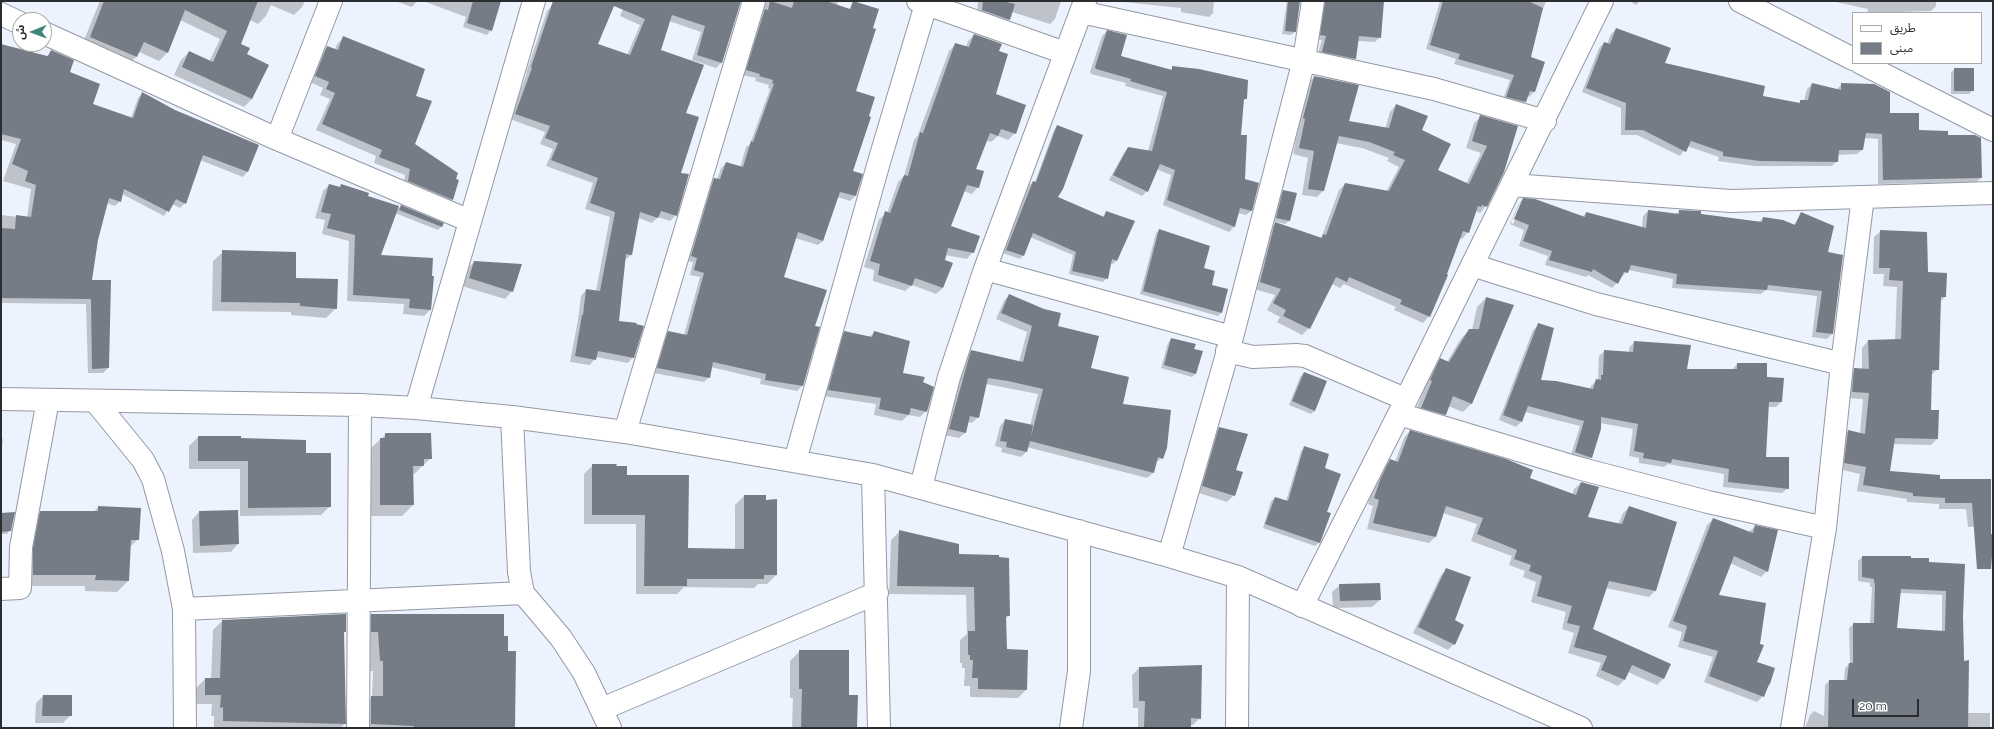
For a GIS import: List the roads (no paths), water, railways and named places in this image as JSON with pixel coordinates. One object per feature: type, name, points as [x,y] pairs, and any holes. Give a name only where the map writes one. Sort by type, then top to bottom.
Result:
[{"type":"street","points":[[277,139],[331,1]]},
{"type":"street","points":[[416,408],[534,1]]},
{"type":"street","points":[[625,432],[754,1]]},
{"type":"street","points":[[1169,556],[1229,344],[1304,60],[1313,1]]},
{"type":"street","points":[[1302,606],[1545,121],[1602,1]]},
{"type":"street","points":[[1740,1],[1852,58]]},
{"type":"street","points":[[795,461],[924,2],[1065,53]]},
{"type":"street","points":[[921,487],[949,377],[985,269],[1083,6],[1188,37],[1304,60],[1434,89],[1545,121]]},
{"type":"street","points":[[1,14],[12,19]]},
{"type":"street","points":[[52,38],[277,139],[470,221]]},
{"type":"street","points":[[1864,64],[1993,130]]},
{"type":"street","points":[[1512,185],[1731,201],[1993,193]]},
{"type":"street","points":[[1792,728],[1825,528],[1842,364],[1863,197]]},
{"type":"street","points":[[1472,265],[1596,304],[1842,364]]},
{"type":"street","points":[[985,269],[1229,344],[1253,357],[1305,356],[1402,407],[1593,472],[1708,502],[1825,528]]},
{"type":"street","points":[[1,399],[360,405],[416,408],[512,417],[625,432],[873,475],[1169,556],[1238,578],[1581,728]]},
{"type":"street","points":[[1,589],[20,588],[21,547],[48,400]]},
{"type":"street","points":[[95,401],[143,460],[153,479],[173,551],[184,609],[185,728]]},
{"type":"street","points":[[358,728],[360,601],[360,405]]},
{"type":"street","points":[[512,417],[519,572],[523,593],[561,638],[580,667],[606,719],[876,593]]},
{"type":"street","points":[[873,475],[879,728]]},
{"type":"street","points":[[1071,728],[1079,671],[1079,531]]},
{"type":"street","points":[[1237,728],[1238,578]]},
{"type":"street","points":[[184,609],[523,593]]}]
